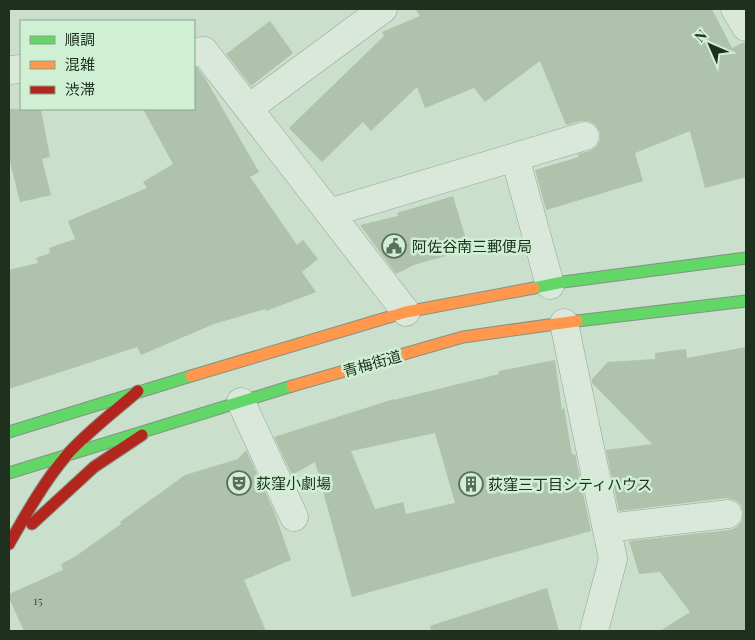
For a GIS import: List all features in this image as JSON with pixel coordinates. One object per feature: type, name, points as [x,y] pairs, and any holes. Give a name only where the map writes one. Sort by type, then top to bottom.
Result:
[{"type":"main road","points":[[9,432],[138,391],[406,312],[550,285],[746,258]]},
{"type":"main road","name":"青梅街道","points":[[9,475],[241,402],[463,337],[564,322],[746,301]]},
{"type":"main road","points":[[9,544],[31,506],[66,456],[138,391]]},
{"type":"main road","points":[[9,544],[94,467],[149,430]]},
{"type":"main road","points":[[9,475],[20,483]]},
{"type":"main road","points":[[9,544],[23,504],[22,497]]},
{"type":"street","points":[[248,108],[384,9]]},
{"type":"street","points":[[195,52],[204,51],[406,312]]},
{"type":"street","points":[[329,213],[585,136]]},
{"type":"street","points":[[515,157],[550,285]]},
{"type":"street","points":[[564,322],[613,559],[594,631]]},
{"type":"street","points":[[241,402],[294,516]]},
{"type":"street","points":[[607,528],[728,514]]},
{"type":"building","points":[[415,9],[712,9],[732,48],[744,42],[746,43],[746,177],[705,188],[690,131],[635,153],[643,181],[546,210],[535,170],[579,157],[578,154],[590,151],[597,146],[600,140],[600,132],[595,124],[588,121],[566,125],[540,61],[485,102],[474,88],[425,108],[417,87],[371,131],[363,122],[322,162],[289,128],[384,36],[382,32],[420,16]]},
{"type":"building","points":[[270,21],[293,53],[251,86],[226,54]]},
{"type":"building","points":[[195,67],[197,67],[259,172],[250,177],[297,245],[303,240],[318,259],[302,272],[316,292],[266,311],[265,309],[214,324],[141,355],[137,347],[9,389],[9,270],[38,263],[36,258],[50,253],[49,248],[75,239],[68,221],[147,188],[143,182],[173,164],[144,110],[195,110]]},
{"type":"building","points":[[9,109],[41,110],[50,157],[42,159],[51,195],[20,202],[9,158]]},
{"type":"building","points":[[453,196],[469,249],[414,265],[396,274],[360,225],[398,216],[397,213]]},
{"type":"building","points":[[746,347],[746,631],[660,631],[690,612],[660,572],[639,574],[629,541],[730,530],[737,527],[742,521],[743,512],[741,505],[735,500],[726,498],[619,511],[606,450],[652,444],[592,383],[592,379],[608,362],[655,359],[655,353],[686,349],[687,358]]},
{"type":"building","points":[[555,360],[562,410],[564,407],[572,455],[575,454],[591,531],[352,597],[315,462],[292,475],[274,437],[394,399],[499,374],[499,371]],"holes":[[[435,433],[455,503],[406,514],[403,502],[375,509],[351,451]]]},
{"type":"building","points":[[246,450],[274,511],[291,560],[244,580],[266,631],[24,631],[9,598],[9,594],[63,570],[61,564],[76,556],[121,524],[120,522],[185,475],[238,459]]},
{"type":"building","points":[[547,588],[559,631],[431,631],[430,626]]},
{"type":"traffic: fast","points":[[534,288],[563,282],[746,258]]},
{"type":"traffic: fast","points":[[577,321],[746,301]]},
{"type":"traffic: fast","points":[[9,432],[191,376]]},
{"type":"traffic: fast","points":[[9,473],[292,386]]},
{"type":"traffic: slow","points":[[191,376],[406,312],[534,288]]},
{"type":"traffic: slow","points":[[292,386],[463,337],[577,321]]},
{"type":"traffic: jam","points":[[9,544],[43,487],[66,456],[92,430],[138,391]]},
{"type":"traffic: jam","points":[[32,524],[94,467],[142,435]]},
{"type":"place","name":"阿佐谷南三郵便局","points":[[394,246]]},
{"type":"place","name":"荻窪小劇場","points":[[239,483]]},
{"type":"place","name":"荻窪三丁目シティハウス","points":[[471,484]]}]
